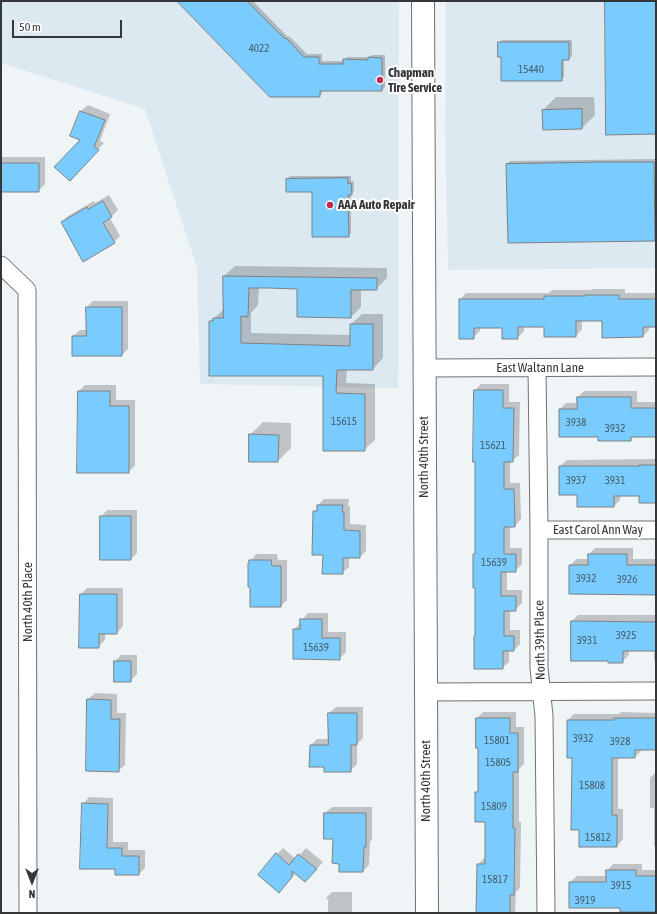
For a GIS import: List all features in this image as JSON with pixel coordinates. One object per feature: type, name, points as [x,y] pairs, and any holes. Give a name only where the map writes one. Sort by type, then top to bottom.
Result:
[{"type":"main road","name":"North 40th Street","points":[[423,1],[427,913]]},
{"type":"street","name":"North 40th Place","points":[[1,264],[27,290],[28,913]]},
{"type":"street","name":"East Waltann Lane","points":[[424,368],[656,368]]},
{"type":"street","name":"North 39th Place","points":[[537,368],[539,668],[544,716],[546,913]]},
{"type":"street","name":"East Carol Ann Way","points":[[539,530],[656,530]]},
{"type":"street","points":[[426,692],[656,691]]},
{"type":"shaded area","points":[[1,1],[399,1],[398,388],[200,384],[197,268],[145,109],[1,63]]},
{"type":"shaded area","points":[[446,1],[656,1],[656,268],[448,270],[445,130]]},
{"type":"building","points":[[177,1],[247,1],[304,57],[319,57],[319,64],[343,64],[343,59],[368,60],[368,57],[382,58],[382,91],[320,91],[320,97],[270,97]]},
{"type":"building","points":[[605,1],[656,1],[656,134],[606,135]]},
{"type":"building","points":[[498,42],[569,42],[569,60],[562,60],[562,81],[501,81],[501,57],[498,57]]},
{"type":"building","points":[[582,109],[582,129],[543,130],[542,110]]},
{"type":"building","points":[[80,111],[105,120],[94,147],[99,150],[70,181],[54,167],[80,140],[70,136]]},
{"type":"building","points":[[654,162],[655,241],[508,243],[506,164]]},
{"type":"building","points":[[1,163],[39,163],[39,192],[1,192]]},
{"type":"building","name":"AAA Auto Repair","points":[[348,178],[348,184],[351,183],[352,195],[348,195],[349,237],[312,237],[312,192],[286,192],[286,179]]},
{"type":"building","points":[[103,201],[112,217],[103,223],[115,243],[83,262],[61,222],[87,207],[88,209]]},
{"type":"building","points":[[223,276],[377,278],[377,290],[351,290],[351,318],[297,317],[297,289],[269,288],[249,288],[248,317],[241,316],[241,343],[350,346],[350,324],[373,324],[373,370],[337,370],[336,393],[365,394],[365,451],[323,451],[323,376],[209,376],[209,321],[213,321],[213,318],[223,318]]},
{"type":"building","points":[[619,295],[619,299],[656,299],[656,327],[643,327],[643,337],[602,338],[602,321],[576,321],[576,337],[544,337],[544,327],[518,327],[518,339],[502,339],[502,328],[474,328],[474,339],[459,339],[459,299],[544,299],[544,296]]},
{"type":"building","points":[[86,307],[122,307],[122,356],[72,356],[72,336],[86,336]]},
{"type":"building","points":[[474,390],[503,390],[503,408],[514,408],[513,462],[504,462],[504,489],[514,489],[515,527],[504,527],[504,554],[516,554],[516,572],[501,572],[501,596],[516,596],[516,611],[504,611],[504,636],[514,636],[514,651],[503,651],[503,669],[474,669]]},
{"type":"building","points":[[78,391],[110,391],[110,406],[129,406],[129,473],[77,473]]},
{"type":"building","points":[[577,397],[631,397],[631,408],[656,408],[656,437],[631,437],[631,441],[598,441],[598,437],[559,437],[559,409],[577,409]]},
{"type":"building","points":[[249,434],[279,435],[278,462],[249,462]]},
{"type":"building","points":[[656,465],[656,503],[639,503],[639,496],[614,496],[614,507],[577,507],[577,495],[559,495],[559,466]]},
{"type":"building","points":[[317,505],[343,505],[342,512],[344,512],[344,530],[360,531],[360,558],[343,558],[343,574],[322,574],[323,555],[312,555],[313,511],[317,511]]},
{"type":"building","points":[[100,516],[131,516],[131,560],[100,560]]},
{"type":"building","points":[[588,554],[627,554],[627,565],[656,565],[656,595],[569,594],[569,565],[588,565]]},
{"type":"building","points":[[249,560],[271,560],[272,566],[281,566],[281,607],[250,607],[250,587],[248,587]]},
{"type":"building","points":[[80,594],[117,594],[117,634],[99,634],[99,648],[79,648]]},
{"type":"building","points":[[300,619],[322,619],[322,638],[340,638],[340,660],[293,659],[293,629],[300,629]]},
{"type":"building","points":[[571,621],[656,622],[656,651],[623,651],[623,663],[608,663],[608,661],[571,661]]},
{"type":"building","points":[[114,661],[131,661],[131,682],[114,682]]},
{"type":"building","points":[[87,699],[111,700],[111,719],[120,719],[119,772],[86,771]]},
{"type":"building","points":[[328,713],[357,713],[357,745],[351,745],[351,772],[324,772],[324,767],[309,767],[310,745],[328,745]]},
{"type":"building","points":[[476,718],[510,718],[510,733],[518,733],[518,772],[513,772],[513,828],[515,828],[514,895],[510,895],[510,913],[476,913],[477,864],[485,864],[485,822],[475,822],[475,792],[478,792]]},
{"type":"building","points":[[614,718],[656,718],[656,750],[635,750],[635,758],[612,758],[612,815],[617,815],[617,847],[579,847],[579,830],[571,830],[572,758],[567,758],[567,720],[614,720]]},
{"type":"building","points":[[82,803],[108,804],[107,848],[122,848],[122,856],[139,856],[139,875],[115,875],[115,869],[80,869]]},
{"type":"building","points":[[324,813],[366,813],[366,847],[364,847],[363,872],[339,872],[339,864],[332,863],[333,839],[324,839]]},
{"type":"building","points":[[276,853],[289,865],[298,854],[317,869],[305,882],[292,871],[292,877],[279,893],[258,875]]},
{"type":"building","points":[[606,870],[636,870],[636,876],[656,876],[656,912],[620,912],[620,908],[569,908],[569,882],[606,882]]},
{"type":"place","name":"Chapman Tire Service","points":[[380,80]]},
{"type":"place","name":"AAA Auto Repair","points":[[330,205]]}]
